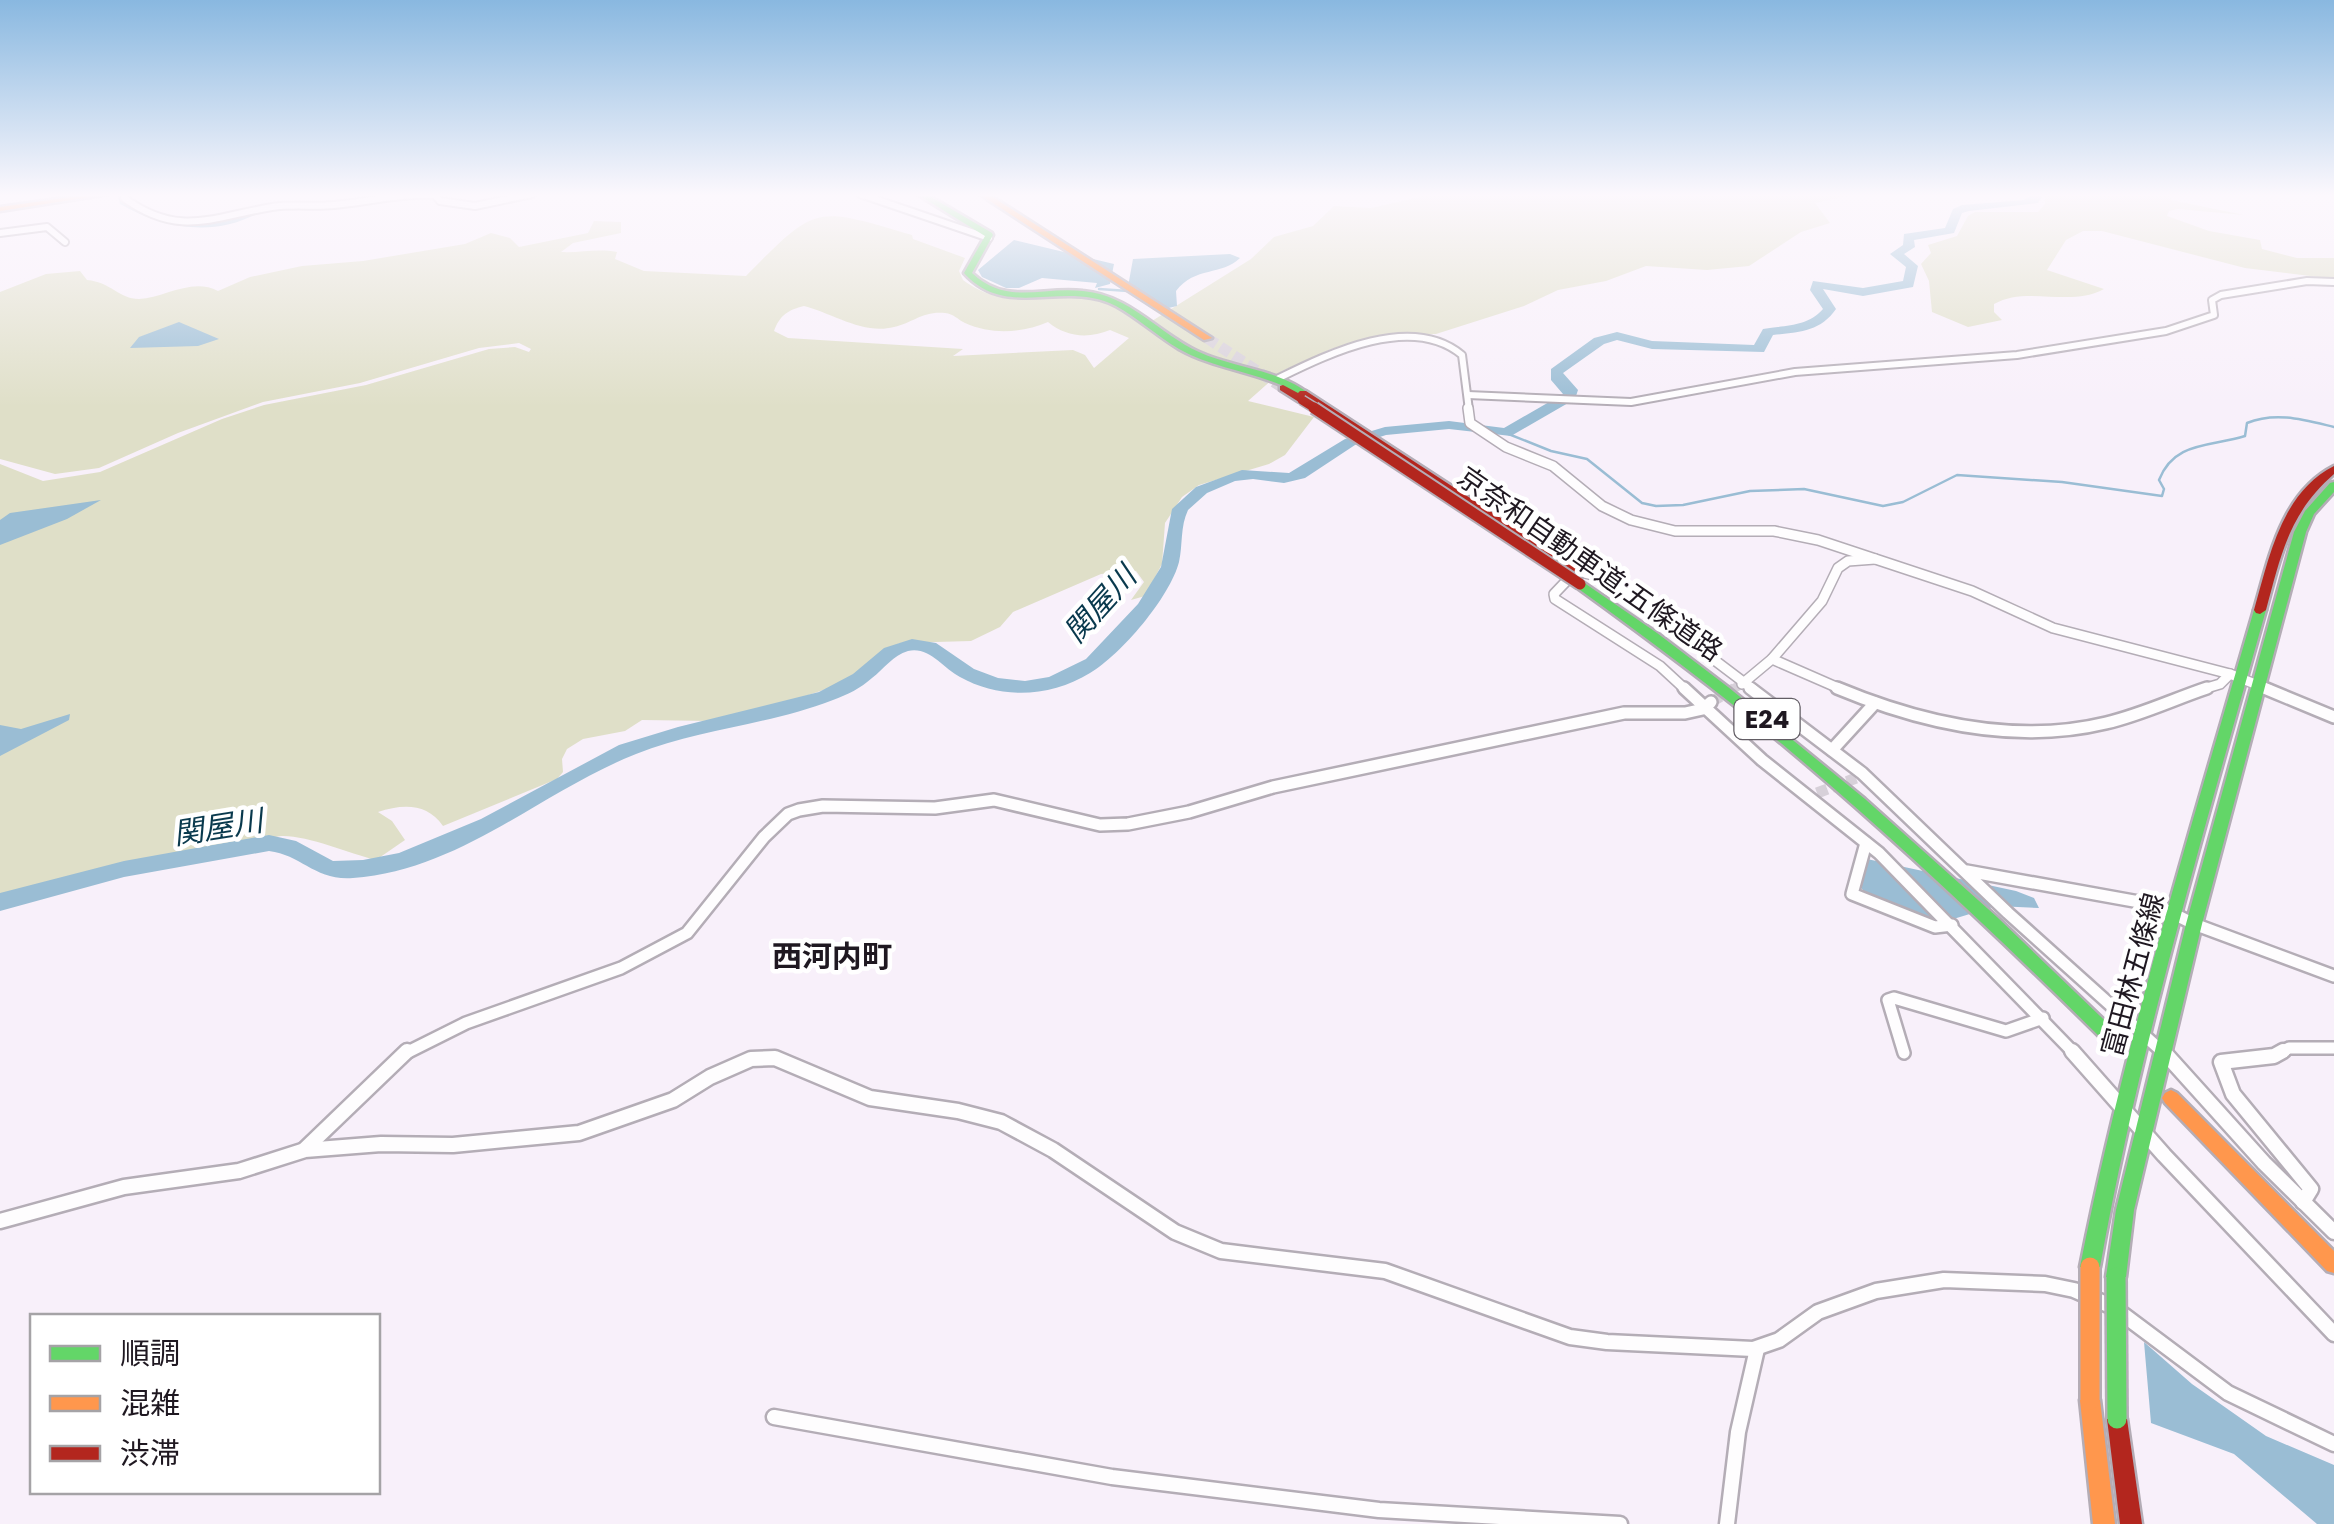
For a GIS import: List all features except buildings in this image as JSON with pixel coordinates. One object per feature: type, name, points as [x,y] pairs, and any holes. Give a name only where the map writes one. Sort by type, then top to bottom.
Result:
[{"type":"main road","points":[[971,265],[968,273],[979,288],[1012,297],[1068,293],[1114,300],[1185,349],[1284,383],[1483,508],[1578,577]]},
{"type":"main road","points":[[1094,265],[1206,338]]},
{"type":"main road","name":"京奈和自動車道;五條道路","points":[[1284,383],[1302,400],[1578,577],[1760,714],[1835,774],[1941,869],[2119,1045]]},
{"type":"main road","name":"富田林五條線","points":[[2104,1524],[2090,1400],[2090,1267],[2104,1180],[2235,676],[2292,507],[2307,489],[2334,469]]},
{"type":"main road","name":"富田林五條線","points":[[2131,1524],[2117,1419],[2116,1277],[2124,1210],[2194,924],[2300,532],[2309,513],[2334,485]]},
{"type":"main road","points":[[2170,1098],[2334,1264]]},
{"type":"street","points":[[1468,395],[1630,402],[1795,372],[1919,365],[2092,344],[2166,331],[2205,319],[2214,315],[2212,300],[2221,296],[2307,281],[2334,282]]},
{"type":"street","points":[[1284,383],[1341,352],[1387,339],[1423,336],[1458,349],[1470,424],[1487,437],[1553,466],[1602,506],[1631,520],[1675,531],[1789,532],[1972,590],[2053,628],[2235,676],[2334,716]]},
{"type":"street","points":[[1742,684],[1772,659],[1822,601],[1838,568],[1848,561],[1876,558]]},
{"type":"street","points":[[2334,1232],[2163,1051],[1832,750],[1606,578],[1578,577],[1554,594],[1556,599],[1645,655],[1878,853],[2042,1018],[2334,1334]]},
{"type":"street","points":[[1772,659],[1875,704],[1956,726],[1996,732],[2074,730],[2132,715],[2235,676]]},
{"type":"street","points":[[1832,750],[1875,704]]},
{"type":"street","points":[[305,1150],[410,1049],[466,1024],[621,968],[687,933],[764,837],[788,814],[799,810],[823,806],[935,808],[994,800],[1100,825],[1128,824],[1188,812],[1272,787],[1624,713],[1685,713],[1707,705]]},
{"type":"street","points":[[1866,843],[1852,894],[1935,928],[1952,925]]},
{"type":"street","points":[[1963,870],[2156,905],[2194,924],[2334,976]]},
{"type":"street","points":[[1904,1053],[1888,1000],[2006,1032],[2042,1018]]},
{"type":"street","points":[[2303,1202],[2311,1189],[2234,1094],[2221,1062],[2274,1056],[2288,1048],[2334,1048]]},
{"type":"street","points":[[0,1221],[124,1187],[239,1170],[305,1150],[545,1139],[673,1100],[710,1077],[750,1060],[775,1058],[836,1088],[886,1101],[937,1106],[999,1122],[1040,1143],[1130,1208],[1205,1247],[1386,1272],[1434,1284],[1551,1332],[1616,1345],[1708,1344],[1758,1349],[1816,1313],[1849,1299],[1902,1286],[1982,1280],[2076,1291],[2125,1312],[2217,1386],[2334,1444]]},
{"type":"street","points":[[1726,1524],[1738,1432],[1758,1349]]},
{"type":"street","points":[[774,1417],[1112,1477],[1378,1510],[1620,1524]]},
{"type":"green space","points":[[313,265],[630,265],[644,271],[746,276],[757,265],[962,265],[959,271],[963,280],[993,295],[1079,296],[1114,306],[1144,326],[1241,265],[1750,265],[1707,270],[1646,266],[1606,281],[1558,290],[1524,306],[1436,334],[1381,335],[1331,349],[1282,371],[1248,401],[1314,417],[1285,455],[1269,464],[1199,485],[1182,497],[1165,523],[1162,564],[1145,596],[1131,600],[1144,582],[1136,571],[1101,574],[1013,612],[1000,627],[971,641],[900,643],[882,652],[844,683],[767,709],[711,721],[642,720],[625,731],[583,739],[567,749],[562,759],[563,772],[557,779],[443,826],[430,813],[414,807],[378,812],[392,821],[405,840],[376,860],[315,841],[281,836],[129,861],[0,894],[0,464],[43,481],[100,472],[264,405],[366,385],[489,349],[531,349],[519,343],[479,348],[360,383],[263,402],[99,468],[55,474],[0,459],[0,292],[46,274],[80,271],[87,280],[139,299],[198,286],[218,291],[250,277]],"holes":[[[804,306],[882,329],[945,313],[996,331],[1048,322],[1070,333],[1094,335],[1110,330],[1129,338],[1094,368],[1085,355],[1073,350],[953,356],[963,349],[788,338],[774,331],[789,311]]]},
{"type":"green space","points":[[1922,265],[2050,265],[2047,270],[2104,289],[2077,297],[2007,299],[1994,304],[1994,312],[2002,320],[1968,327],[1932,312],[1929,281]]},
{"type":"green space","points":[[2234,265],[2334,265],[2334,279]]},
{"type":"water","points":[[984,265],[1114,265],[1110,284],[1095,288],[1097,283],[1042,278],[1019,288],[1006,288],[982,277],[978,270]]},
{"type":"water","points":[[1132,265],[1230,265],[1183,283],[1176,291],[1177,306],[1156,311],[1127,292]]},
{"type":"water","points":[[179,322],[219,339],[198,346],[130,348],[139,337]]},
{"type":"water","points":[[101,500],[67,519],[0,545],[0,520],[10,513]]},
{"type":"water","points":[[70,714],[69,720],[0,756],[0,725],[21,729]]},
{"type":"water","points":[[1867,859],[2016,891],[2034,898],[2039,908],[1996,906],[1937,924],[1867,896],[1860,886]]},
{"type":"water","points":[[2144,1342],[2192,1384],[2266,1436],[2334,1465],[2334,1524],[2317,1524],[2234,1454],[2151,1423]]},
{"type":"waterway","name":"関屋川","points":[[0,902],[124,869],[269,843],[289,847],[333,870],[399,862],[489,825],[626,750],[833,693],[860,679],[890,652],[912,644],[930,647],[967,673],[996,684],[1025,687],[1053,682],[1093,663],[1132,624],[1169,567],[1180,509],[1211,485],[1242,475],[1292,477],[1350,442],[1385,431],[1449,425],[1506,433],[1570,396],[1571,390],[1558,380],[1556,372],[1599,341],[1617,336],[1652,345],[1759,349],[1768,332],[1811,326],[1825,317],[1830,309],[1816,290],[1817,284],[1863,292],[1909,284],[1911,265]]},
{"type":"waterway","points":[[1099,289],[1128,291]]},
{"type":"waterway","points":[[1506,433],[1551,451],[1587,459],[1642,503],[1656,506],[1683,505],[1750,491],[1804,489],[1883,506],[1903,502],[1957,475],[2062,482],[2162,496],[2164,489],[2159,480],[2174,458],[2194,448],[2245,436],[2247,423],[2280,417],[2334,427]]},
{"type":"tunnel","points":[[1207,338],[1283,388]]},
{"type":"tunnel","points":[[1731,690],[1742,684]]},
{"type":"tunnel","points":[[1711,702],[1735,688]]},
{"type":"tunnel","points":[[1817,793],[1856,778]]},
{"type":"traffic: fast","points":[[972,265],[968,273],[980,284],[1006,295],[1082,293],[1110,300],[1196,354],[1303,393]]},
{"type":"traffic: fast","points":[[2116,1277],[2125,1210],[2194,924],[2300,532],[2309,513],[2334,485]]},
{"type":"traffic: fast","points":[[1580,584],[1723,690],[1860,802],[2119,1045]]},
{"type":"traffic: fast","points":[[2090,1267],[2144,1018],[2260,610]]},
{"type":"traffic: fast","points":[[2116,1277],[2117,1419]]},
{"type":"traffic: slow","points":[[1094,265],[1207,338]]},
{"type":"traffic: slow","points":[[2171,1098],[2334,1264]]},
{"type":"traffic: slow","points":[[2090,1267],[2090,1400]]},
{"type":"traffic: slow","points":[[2090,1400],[2104,1524]]},
{"type":"traffic: jam","points":[[1283,388],[1302,400]]},
{"type":"traffic: jam","points":[[1303,393],[1576,571]]},
{"type":"traffic: jam","points":[[1302,400],[1580,584]]},
{"type":"traffic: jam","points":[[2260,610],[2277,549],[2292,515],[2302,499],[2334,469]]},
{"type":"traffic: jam","points":[[2117,1419],[2131,1524]]},
{"type":"district","name":"西河内町","points":[[832,956]]}]
